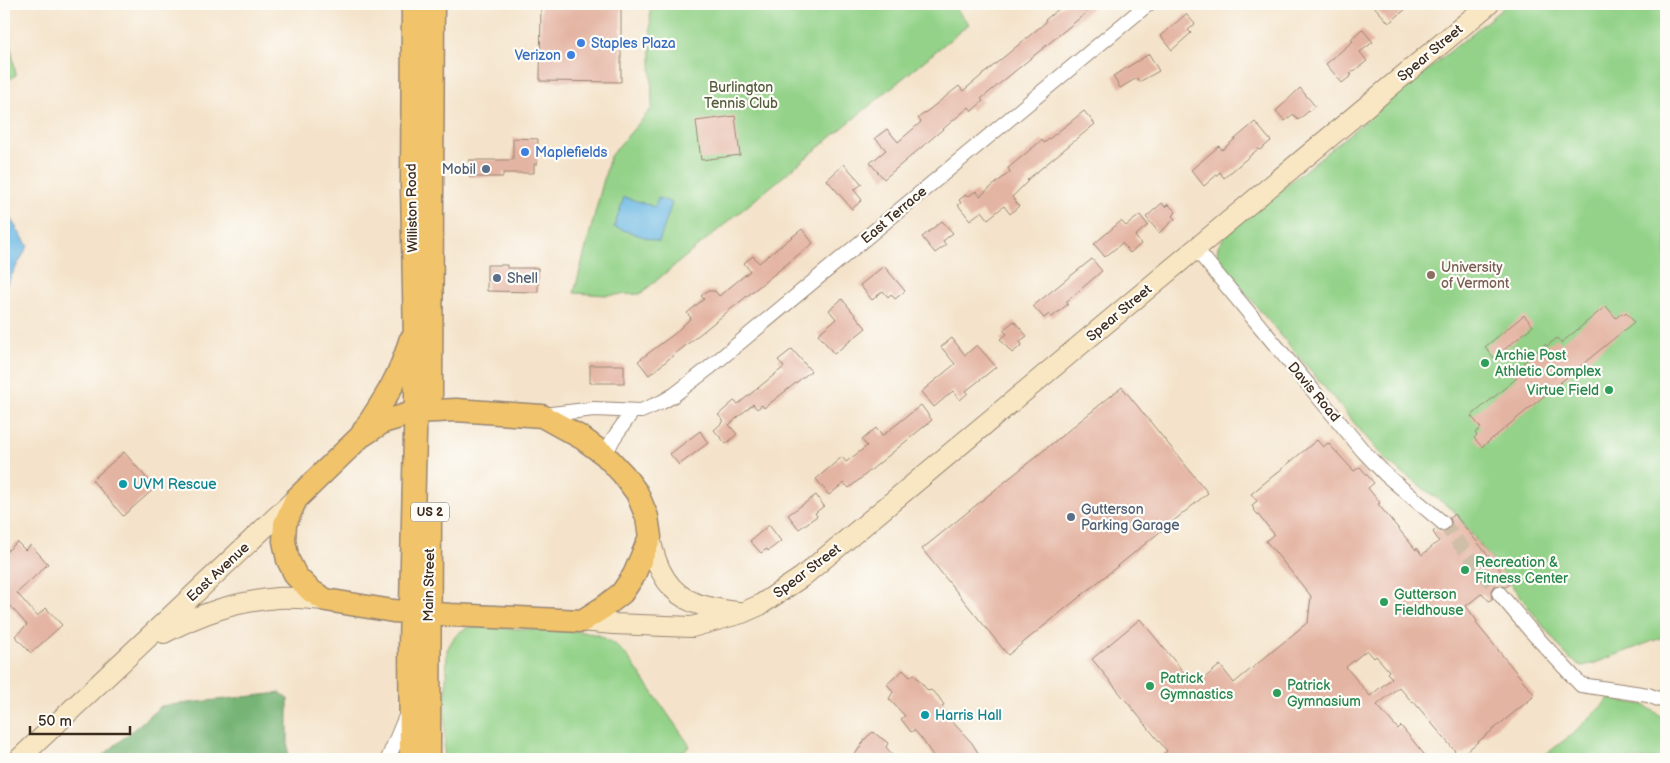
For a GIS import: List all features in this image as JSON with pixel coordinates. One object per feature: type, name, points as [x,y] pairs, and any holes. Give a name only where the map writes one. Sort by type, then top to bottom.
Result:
[{"type":"main road","name":"Williston Road","points":[[413,4],[412,166],[414,326],[424,411]]},
{"type":"main road","name":"Williston Road","points":[[424,411],[433,4]]},
{"type":"main road","name":"Spear Street","points":[[420,613],[692,627],[742,613],[760,605],[802,578],[1489,4]]},
{"type":"main road","points":[[360,437],[396,379],[414,326]]},
{"type":"main road","points":[[424,411],[456,410],[542,416],[582,438],[605,455],[623,474],[637,493],[647,517],[656,562],[675,591],[693,603],[742,613]]},
{"type":"main road","name":"East Avenue","points":[[19,759],[360,437],[383,422],[424,411]]},
{"type":"main road","name":"Main Street","points":[[424,411],[420,613],[428,759]]},
{"type":"main road","name":"East Avenue","points":[[296,499],[285,524],[284,541],[288,560],[296,576],[311,591],[326,600]]},
{"type":"main road","points":[[582,621],[622,593],[634,575],[650,538]]},
{"type":"main road","name":"East Avenue","points":[[140,646],[193,618],[231,605],[278,598],[326,600],[420,613]]},
{"type":"main road","name":"Main Street","points":[[411,759],[411,704],[420,613]]},
{"type":"street","name":"East Terrace","points":[[542,416],[594,410],[641,411],[662,402],[698,377],[1148,4]]},
{"type":"street","name":"Davis Road","points":[[1196,249],[1364,452],[1386,475],[1443,524]]},
{"type":"street","points":[[605,455],[613,439],[632,412]]},
{"type":"street","points":[[1499,593],[1543,645],[1581,685],[1648,695],[1666,702]]},
{"type":"street","points":[[388,759],[411,704]]},
{"type":"green space","name":"Burlington Tennis Club","points":[[650,4],[952,4],[969,24],[640,294],[606,295],[574,293],[610,156],[652,108]]},
{"type":"green space","name":"Archie Post Athletic Complex","points":[[1508,4],[1660,4],[1666,12],[1666,636],[1595,663],[1582,666],[1570,659],[1561,649],[1453,510],[1387,462],[1221,264],[1217,251],[1227,234]]},
{"type":"green space","points":[[4,15],[16,75],[4,83]]},
{"type":"green space","points":[[469,627],[577,631],[599,635],[616,645],[628,657],[690,746],[674,759],[444,759],[447,650],[456,636]]},
{"type":"green space","points":[[281,693],[288,699],[288,759],[99,759],[161,706]]},
{"type":"green space","points":[[1609,699],[1644,705],[1666,719],[1666,759],[1540,759],[1575,732]]},
{"type":"water","points":[[624,197],[655,207],[658,198],[672,203],[659,242],[614,227]]},
{"type":"water","points":[[4,201],[5,210],[28,246],[4,289]]},
{"type":"building","name":"Staples Plaza","points":[[541,4],[621,4],[621,82],[540,81]]},
{"type":"building","points":[[1065,4],[1097,4],[981,99],[983,101],[972,111],[969,107],[884,179],[870,163],[886,150],[875,138],[887,129],[898,142],[921,122],[918,118],[959,86],[963,91]]},
{"type":"building","points":[[1372,4],[1412,4],[1389,23]]},
{"type":"building","points":[[1186,14],[1195,24],[1188,30],[1191,33],[1172,50],[1161,36]]},
{"type":"building","points":[[1362,29],[1373,42],[1360,52],[1367,61],[1342,83],[1326,64],[1353,41],[1351,39]]},
{"type":"building","points":[[1149,54],[1159,71],[1139,82],[1137,78],[1120,88],[1113,76]]},
{"type":"building","points":[[1300,88],[1315,106],[1298,120],[1293,114],[1285,121],[1276,111]]},
{"type":"building","points":[[1084,111],[1095,124],[1027,180],[1012,197],[1019,206],[1010,214],[1004,206],[988,219],[982,211],[970,220],[958,205],[961,203],[959,200],[967,194],[969,196],[976,191],[980,196],[1010,172],[1008,168],[1042,140],[1044,143]]},
{"type":"building","name":"Burlington Tennis Club","points":[[735,116],[740,155],[701,160],[696,121]]},
{"type":"building","points":[[1255,122],[1271,141],[1260,150],[1258,149],[1224,178],[1220,172],[1204,186],[1191,170],[1219,146],[1222,150]]},
{"type":"building","points":[[513,138],[538,139],[537,164],[534,164],[534,173],[503,173],[503,177],[469,177],[469,160],[513,160]]},
{"type":"building","points":[[844,164],[862,184],[854,190],[862,200],[852,209],[827,180]]},
{"type":"building","points":[[1162,203],[1165,207],[1168,204],[1176,212],[1172,216],[1175,219],[1159,233],[1146,217]]},
{"type":"building","points":[[1140,215],[1148,225],[1135,236],[1141,244],[1130,253],[1122,243],[1105,257],[1094,244],[1121,221],[1126,226]]},
{"type":"building","points":[[942,221],[953,233],[943,241],[946,245],[935,253],[922,237]]},
{"type":"building","points":[[802,229],[813,243],[649,375],[638,361],[674,334],[691,318],[687,313],[704,299],[701,296],[707,291],[715,291],[719,296],[750,271],[744,263],[753,256],[759,263]]},
{"type":"building","points":[[1092,259],[1102,271],[1066,302],[1068,304],[1052,317],[1049,314],[1044,318],[1033,306]]},
{"type":"building","points":[[487,265],[507,265],[507,268],[538,268],[538,292],[487,291]]},
{"type":"building","points":[[884,266],[905,291],[895,299],[891,294],[888,297],[883,291],[872,300],[860,285]]},
{"type":"building","points":[[842,299],[866,328],[834,354],[818,334],[836,319],[829,310]]},
{"type":"building","points":[[1606,306],[1616,318],[1626,312],[1634,322],[1482,447],[1474,438],[1477,435],[1475,433],[1481,428],[1471,416],[1517,378],[1513,374],[1545,344],[1547,346],[1557,338],[1561,343]]},
{"type":"building","points":[[1524,315],[1533,326],[1494,358],[1485,347]]},
{"type":"building","points":[[1014,321],[1027,336],[1020,341],[1022,345],[1012,353],[1000,339],[1007,334],[1003,330]]},
{"type":"building","points":[[952,338],[965,355],[977,345],[996,367],[966,391],[968,393],[960,400],[953,391],[934,407],[921,392],[955,364],[941,347]]},
{"type":"building","points":[[792,349],[811,371],[764,408],[762,405],[757,409],[753,404],[729,425],[737,434],[726,444],[714,430],[724,421],[718,415],[734,401],[738,404],[784,367],[778,360]]},
{"type":"building","points":[[590,365],[624,365],[624,383],[590,383]]},
{"type":"building","name":"Gutterson Parking Garage","points":[[1122,387],[1208,493],[1008,655],[922,549]]},
{"type":"building","points":[[921,405],[932,420],[849,488],[844,483],[829,495],[816,479],[842,457],[846,462],[867,446],[862,440],[876,428],[882,436]]},
{"type":"building","points":[[700,431],[708,443],[679,465],[670,454]]},
{"type":"building","points":[[1317,440],[1323,447],[1328,443],[1354,471],[1360,467],[1374,483],[1368,488],[1380,503],[1378,504],[1422,555],[1439,541],[1433,532],[1436,529],[1442,532],[1449,529],[1452,524],[1450,518],[1454,514],[1511,583],[1506,587],[1502,585],[1494,586],[1491,590],[1492,599],[1489,601],[1482,593],[1466,606],[1477,621],[1476,623],[1534,694],[1533,697],[1459,756],[1399,687],[1377,705],[1398,729],[1401,726],[1428,759],[1157,759],[1167,751],[1092,659],[1140,619],[1195,686],[1220,665],[1234,683],[1308,622],[1311,596],[1266,541],[1274,534],[1254,510],[1252,505],[1257,501],[1251,494]],"holes":[[[1367,650],[1374,658],[1376,656],[1389,671],[1387,673],[1392,678],[1370,696],[1346,667]]]},
{"type":"building","name":"UVM Rescue","points":[[124,452],[155,488],[123,516],[92,480]]},
{"type":"building","points":[[816,495],[824,506],[815,513],[817,516],[799,529],[788,515]]},
{"type":"building","points":[[769,525],[781,541],[768,551],[767,549],[761,553],[750,541]]},
{"type":"building","points":[[17,542],[25,550],[31,545],[48,564],[17,593],[37,616],[46,608],[62,625],[31,653],[15,636],[27,625],[4,599],[4,554]]},
{"type":"building","name":"Harris Hall","points":[[903,670],[910,677],[914,674],[928,691],[931,690],[938,696],[944,705],[942,706],[947,713],[945,714],[972,743],[982,759],[935,759],[914,730],[911,732],[901,719],[905,716],[889,699],[893,692],[887,684]]},
{"type":"building","points":[[873,732],[888,743],[886,747],[896,759],[852,759],[866,738]]},
{"type":"tunnel","points":[[1443,523],[1499,593]]},
{"type":"place","name":"Staples Plaza","points":[[581,43]]},
{"type":"place","name":"Verizon","points":[[571,55]]},
{"type":"place","name":"Maplefields","points":[[525,152]]},
{"type":"place","name":"Mobil","points":[[486,169]]},
{"type":"place","name":"University of Vermont","points":[[1431,275]]},
{"type":"place","name":"Shell","points":[[497,278]]},
{"type":"place","name":"Archie Post Athletic Complex","points":[[1485,363]]},
{"type":"place","name":"Virtue Field","points":[[1609,390]]},
{"type":"place","name":"UVM Rescue","points":[[123,484]]},
{"type":"place","name":"Gutterson Parking Garage","points":[[1071,517]]},
{"type":"place","name":"Recreation & Fitness Center","points":[[1465,570]]},
{"type":"place","name":"Gutterson Fieldhouse","points":[[1384,602]]},
{"type":"place","name":"Patrick Gymnastics","points":[[1150,686]]},
{"type":"place","name":"Patrick Gymnasium","points":[[1277,693]]},
{"type":"place","name":"Harris Hall","points":[[925,715]]}]
